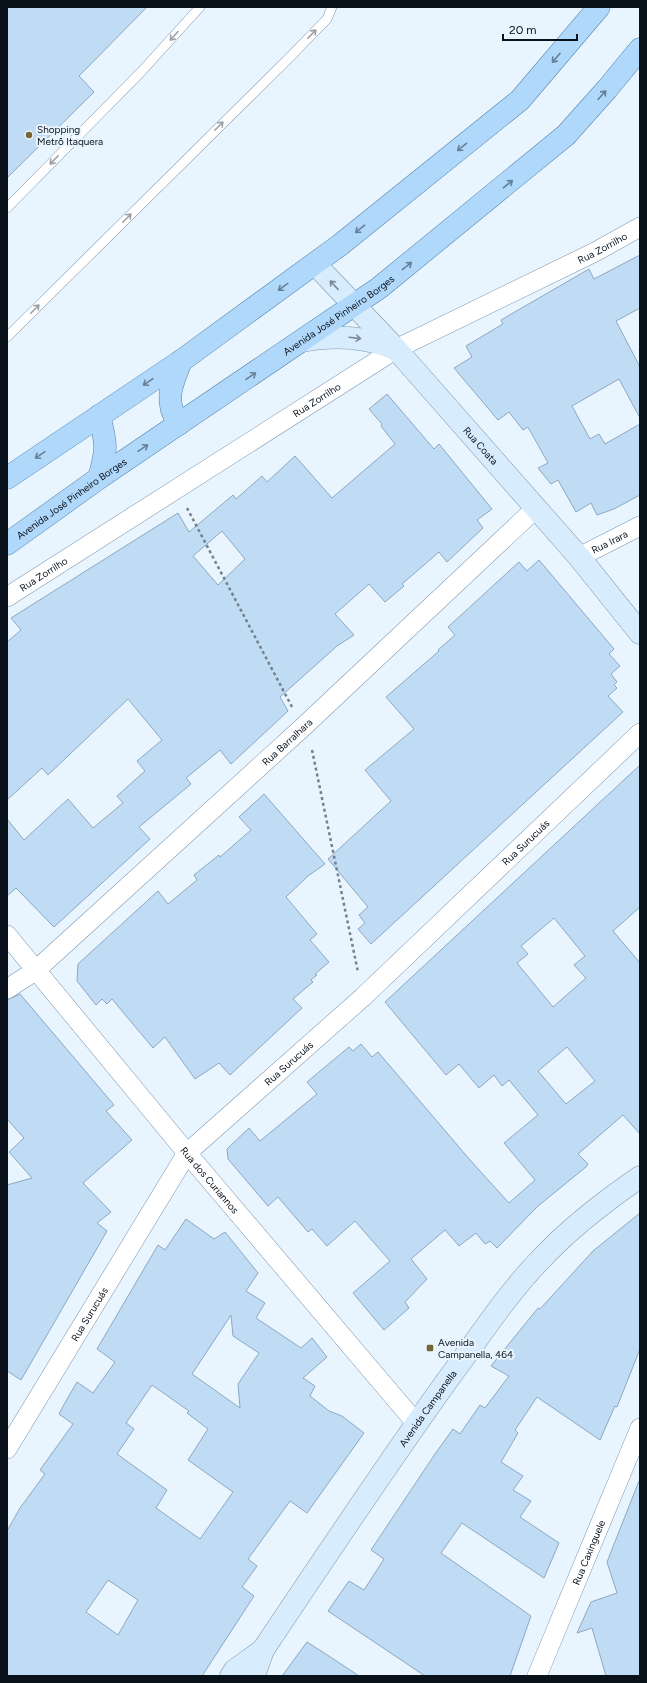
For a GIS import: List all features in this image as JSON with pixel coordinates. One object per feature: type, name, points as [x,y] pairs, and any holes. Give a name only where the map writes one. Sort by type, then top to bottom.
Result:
[{"type":"main road","points":[[7,478],[181,361],[340,245],[520,100],[599,7]]},
{"type":"main road","name":"Avenida José Pinheiro Borges","points":[[7,544],[99,478],[354,306],[433,245],[566,135],[640,49]]},
{"type":"main road","name":"Rua Coata","points":[[315,264],[396,349],[579,558],[640,632]]},
{"type":"main road","points":[[302,341],[333,336],[349,337],[365,339],[396,349]]},
{"type":"main road","points":[[179,424],[171,410],[170,393],[181,361]]},
{"type":"main road","points":[[99,416],[105,436],[106,447],[99,478]]},
{"type":"main road","name":"Avenida Campanella","points":[[254,1676],[263,1650],[416,1423],[512,1292],[541,1259],[575,1226],[640,1177]]},
{"type":"main road","name":"Avenida Campanella","points":[[231,1676],[236,1670],[263,1650]]},
{"type":"street","name":"Rua Zorrilho","points":[[7,597],[396,349],[595,252],[640,226]]},
{"type":"street","name":"Rua Barralhara","points":[[7,989],[35,971],[302,728],[535,509]]},
{"type":"street","name":"Rua Irara","points":[[579,558],[640,526]]},
{"type":"street","name":"Rua Surucuás","points":[[7,1449],[187,1153],[363,997],[640,733]]},
{"type":"street","name":"Rua dos Curiannos","points":[[7,935],[35,971],[187,1153],[416,1423]]},
{"type":"street","name":"Rua Caxinguele","points":[[537,1676],[636,1449],[640,1428]]},
{"type":"lane","points":[[7,208],[141,72],[200,7]]},
{"type":"lane","points":[[7,337],[288,59],[327,19],[332,7]]},
{"type":"building","name":"Shopping Metrô Itaquera","points":[[7,7],[147,7],[79,76],[94,92],[7,178]]},
{"type":"building","points":[[640,255],[640,308],[616,321],[640,367],[640,418],[619,379],[572,406],[590,439],[599,434],[605,444],[640,424],[640,495],[614,509],[597,515],[591,503],[576,512],[558,480],[551,484],[538,468],[548,463],[528,427],[523,430],[509,412],[498,420],[454,368],[472,357],[466,346],[503,324],[501,320],[589,269],[594,279]]},
{"type":"building","points":[[387,394],[434,449],[439,444],[492,509],[477,520],[483,528],[447,562],[439,552],[402,584],[404,586],[385,602],[369,584],[335,614],[354,635],[337,646],[280,697],[288,711],[231,764],[220,750],[186,778],[191,784],[139,827],[150,839],[54,927],[16,888],[7,896],[7,819],[24,840],[68,799],[93,828],[123,803],[117,796],[145,771],[137,761],[162,740],[128,699],[48,775],[42,768],[7,800],[7,642],[21,630],[11,618],[178,513],[189,532],[233,495],[236,499],[262,476],[267,482],[295,456],[332,498],[395,444],[381,426],[382,424],[369,409]],"holes":[[[222,531],[245,559],[218,585],[193,556]]]},
{"type":"building","points":[[539,560],[614,649],[609,654],[620,666],[611,674],[617,682],[614,685],[617,688],[608,696],[623,712],[371,944],[358,929],[365,923],[359,915],[368,907],[328,859],[391,801],[365,770],[414,729],[386,697],[439,651],[438,650],[455,635],[448,627],[519,562],[527,571]]},
{"type":"building","points":[[640,765],[640,907],[613,931],[640,963],[640,1134],[623,1115],[578,1154],[588,1164],[586,1167],[538,1206],[497,1248],[490,1241],[485,1244],[476,1233],[459,1246],[445,1230],[411,1259],[427,1279],[405,1302],[409,1308],[384,1330],[353,1293],[390,1261],[355,1221],[327,1246],[312,1229],[308,1232],[278,1197],[268,1206],[228,1159],[227,1149],[249,1128],[260,1141],[317,1094],[307,1082],[349,1047],[353,1051],[361,1044],[372,1057],[378,1052],[470,1160],[509,1203],[535,1180],[504,1143],[538,1115],[509,1080],[502,1086],[494,1075],[479,1088],[459,1064],[446,1075],[385,1002]],"holes":[[[554,918],[585,956],[574,965],[586,978],[553,1007],[517,963],[528,954],[521,946]],[[567,1047],[595,1081],[566,1104],[538,1071]]]},
{"type":"building","points":[[264,794],[325,864],[308,876],[286,897],[317,934],[310,940],[329,962],[315,974],[317,975],[311,980],[313,982],[293,999],[302,1008],[230,1075],[219,1063],[195,1079],[165,1037],[153,1048],[112,999],[107,1004],[102,999],[96,1005],[77,981],[78,964],[158,891],[168,904],[197,880],[194,875],[219,855],[220,857],[251,830],[239,817]]},
{"type":"building","points":[[20,994],[114,1105],[106,1111],[132,1140],[83,1183],[111,1212],[97,1223],[107,1231],[21,1380],[7,1371],[7,1185],[32,1178],[9,1152],[24,1138],[7,1119],[7,1000]]},
{"type":"building","points":[[640,1213],[640,1349],[617,1407],[615,1406],[600,1440],[537,1397],[515,1430],[518,1433],[501,1462],[523,1476],[513,1490],[531,1501],[520,1517],[559,1543],[544,1578],[462,1523],[441,1553],[531,1616],[510,1676],[425,1676],[328,1611],[349,1581],[364,1590],[384,1559],[371,1550],[435,1454],[453,1429],[460,1434],[480,1405],[485,1408],[509,1376],[491,1366],[538,1308],[540,1309],[593,1251]]},
{"type":"building","points":[[186,1219],[214,1239],[225,1232],[258,1273],[246,1291],[265,1303],[256,1318],[301,1348],[312,1338],[327,1357],[303,1378],[315,1386],[310,1396],[329,1411],[342,1416],[364,1433],[307,1513],[290,1501],[248,1559],[257,1566],[242,1587],[254,1596],[202,1676],[7,1676],[7,1531],[20,1508],[45,1474],[40,1470],[73,1424],[59,1414],[66,1401],[77,1382],[93,1393],[115,1362],[97,1349],[158,1245],[165,1250]],"holes":[[[231,1315],[233,1336],[259,1353],[238,1384],[240,1408],[192,1374]],[[152,1385],[189,1411],[187,1413],[208,1429],[188,1460],[233,1492],[200,1539],[156,1508],[167,1490],[117,1454],[134,1429],[126,1423]],[[108,1580],[138,1600],[118,1635],[86,1612]]]},
{"type":"building","points":[[639,1481],[640,1676],[606,1676],[592,1628],[577,1633],[591,1602],[617,1593],[607,1562]]},
{"type":"building","points":[[307,1642],[332,1658],[359,1676],[282,1676]]},
{"type":"place","name":"Shopping Metrô Itaquera","points":[[29,135]]},
{"type":"place","name":"Avenida Campanella, 464","points":[[430,1348]]}]
